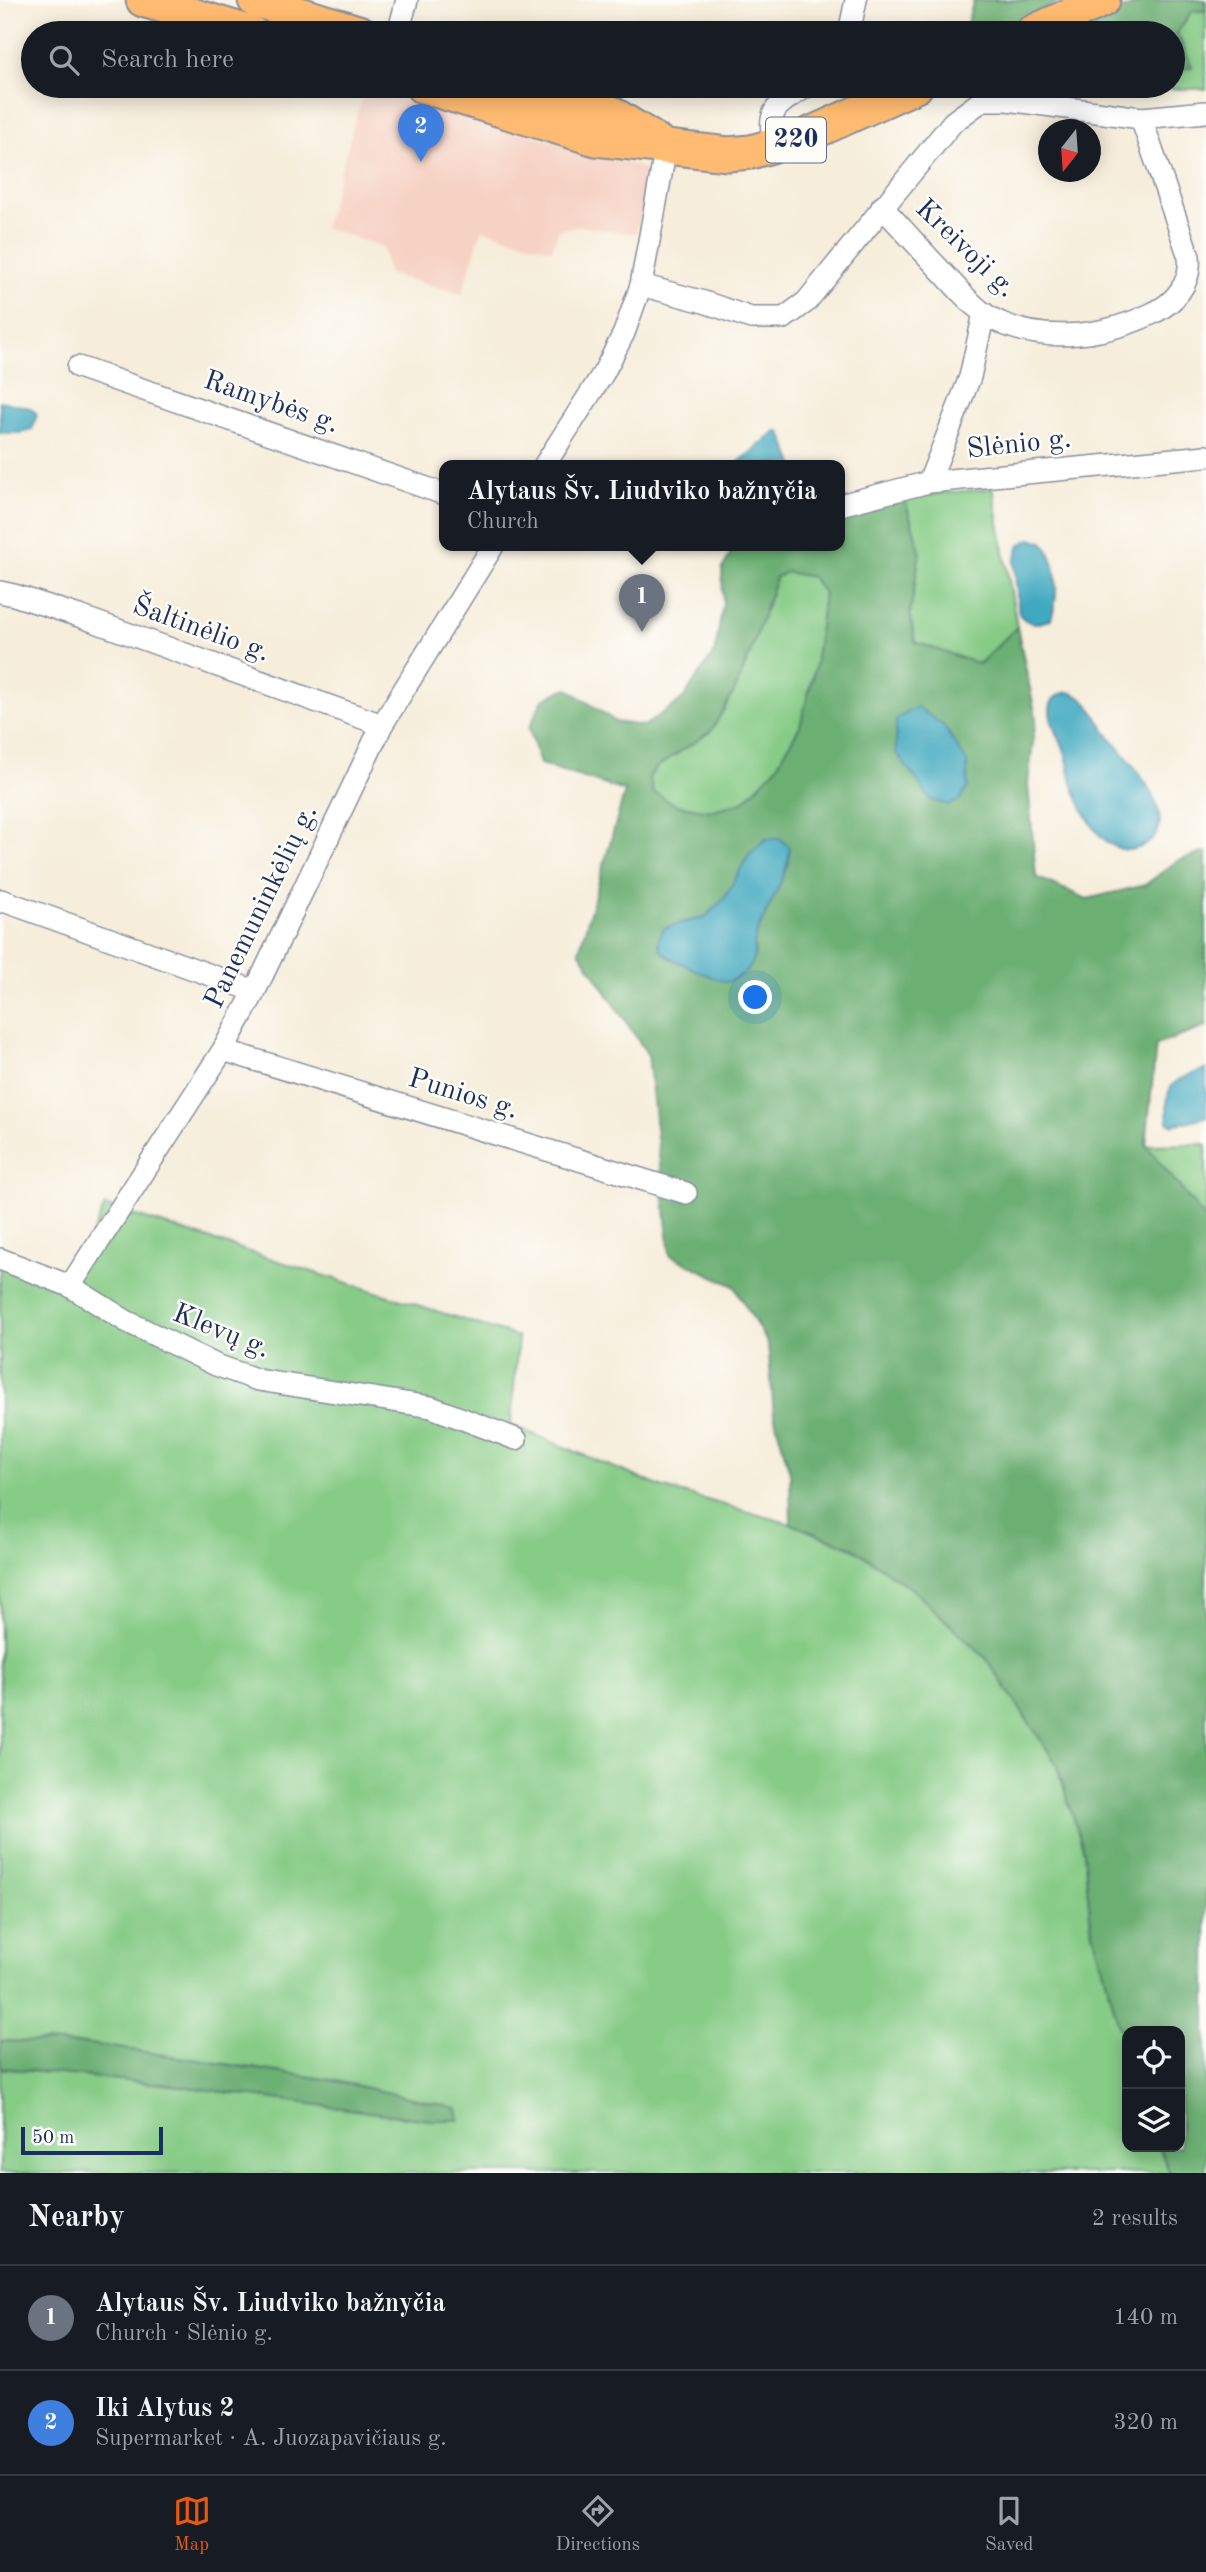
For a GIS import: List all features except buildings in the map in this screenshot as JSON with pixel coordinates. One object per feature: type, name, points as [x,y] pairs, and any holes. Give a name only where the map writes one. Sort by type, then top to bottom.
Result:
[{"type":"main road","points":[[255,0],[307,21]]},
{"type":"main road","points":[[1057,21],[1103,0]]},
{"type":"main road","points":[[149,1],[213,21]]},
{"type":"main road","name":"220","points":[[461,98],[596,139],[728,154],[775,147],[803,138],[890,98]]},
{"type":"main road","name":"220","points":[[569,98],[605,109],[666,147]]},
{"type":"street","points":[[401,21],[407,0]]},
{"type":"street","points":[[852,21],[856,0]]},
{"type":"street","points":[[775,147],[772,112],[777,104],[787,98]]},
{"type":"street","name":"Kreivoji g.","points":[[640,285],[751,318],[784,318],[806,302],[882,207],[953,122],[983,100],[1007,100],[1141,118],[1189,257],[1190,269],[1185,284],[1174,298],[1135,322],[1093,332],[1056,336],[1017,328],[984,313],[882,207]]},
{"type":"street","points":[[1141,118],[1206,112]]},
{"type":"street","points":[[548,460],[604,372],[624,333],[640,285],[666,147]]},
{"type":"street","points":[[929,481],[970,377],[984,313]]},
{"type":"street","name":"Ramybės g.","points":[[78,367],[439,492]]},
{"type":"street","name":"Slėnio g.","points":[[845,504],[929,481],[1206,456]]},
{"type":"street","name":"Panemuninkėlių g.","points":[[71,1286],[223,1050],[255,991],[382,725],[490,551]]},
{"type":"street","name":"Šaltinėlio g.","points":[[0,592],[82,617],[382,725]]},
{"type":"street","points":[[0,902],[1,900],[255,991]]},
{"type":"street","name":"Punios g.","points":[[223,1050],[686,1193]]},
{"type":"street","name":"Klevų g.","points":[[0,1259],[71,1286],[127,1321],[216,1365],[258,1380],[431,1408],[516,1439]]},
{"type":"shaded area","points":[[362,98],[412,98],[657,172],[635,234],[579,226],[558,230],[552,250],[482,229],[462,294],[388,274],[383,247],[324,228]]},
{"type":"green space","points":[[974,0],[1063,0],[1020,21],[968,21]]},
{"type":"green space","points":[[1145,0],[1206,0],[1206,11],[1192,11],[1185,21],[1098,21]]},
{"type":"green space","points":[[1192,11],[1206,11],[1206,89],[1185,89],[1185,68],[1192,67],[1185,51],[1185,21]]},
{"type":"green space","points":[[1185,51],[1192,67],[1185,68]]},
{"type":"green space","points":[[993,488],[1017,627],[979,664],[915,642],[910,614],[920,550],[904,497]]},
{"type":"green space","points":[[904,497],[920,551],[910,614],[915,642],[979,664],[1017,627],[1036,717],[1028,784],[1036,877],[1087,899],[1145,885],[1177,861],[1206,852],[1206,1027],[1156,1045],[1146,1145],[1206,1220],[1206,2173],[1170,2173],[1161,2152],[1185,2152],[1185,2026],[1122,2026],[1122,2037],[1091,1925],[1084,1851],[1056,1763],[986,1658],[912,1589],[853,1548],[791,1524],[790,1473],[774,1415],[768,1344],[734,1286],[670,1255],[648,1055],[579,951],[625,791],[540,764],[529,728],[543,699],[567,688],[616,722],[644,726],[683,699],[715,651],[723,604],[722,569],[732,551],[845,551],[845,515]],"holes":[[[786,572],[812,577],[824,593],[815,668],[800,726],[776,768],[743,802],[710,811],[676,805],[653,792],[649,777],[657,767],[711,731],[734,692],[776,577]],[[750,853],[789,862],[754,940],[755,955],[705,974],[669,957],[664,928],[705,917],[724,899]]]},
{"type":"green space","points":[[786,572],[812,577],[824,593],[815,668],[800,726],[776,768],[743,802],[710,811],[676,805],[653,792],[649,777],[657,767],[711,731],[734,692],[776,577]]},
{"type":"green space","points":[[1206,1144],[1206,1220],[1146,1145]]},
{"type":"green space","points":[[105,1206],[518,1337],[511,1425],[661,1487],[791,1524],[853,1548],[912,1589],[986,1658],[1056,1763],[1084,1851],[1091,1925],[1122,2037],[1122,2152],[1161,2152],[1170,2173],[0,2173],[0,2068],[181,2086],[429,2120],[459,2119],[456,2108],[331,2080],[90,2044],[0,2041],[0,1259],[70,1285]]},
{"type":"green space","points":[[0,2041],[90,2044],[331,2080],[457,2108],[459,2120],[429,2120],[181,2086],[0,2068]]},
{"type":"water","points":[[0,401],[30,408],[37,414],[32,430],[0,433]]},
{"type":"water","points":[[777,431],[781,433],[792,460],[741,460]]},
{"type":"water","points":[[1030,539],[1043,542],[1052,560],[1056,579],[1051,619],[1038,623],[1026,621],[1019,614],[1014,562],[1020,545]]},
{"type":"water","points":[[1068,692],[1088,704],[1150,790],[1160,821],[1156,834],[1145,845],[1132,850],[1109,844],[1085,814],[1050,714],[1053,699]]},
{"type":"water","points":[[917,707],[943,725],[967,762],[968,788],[959,801],[949,805],[931,800],[896,752],[896,719]]},
{"type":"water","points":[[766,839],[780,839],[790,847],[781,881],[756,935],[753,960],[748,970],[727,982],[691,968],[664,953],[659,941],[664,928],[705,917],[724,899],[750,853]]},
{"type":"water","points":[[1206,1069],[1206,1117],[1173,1125],[1168,1122],[1167,1099],[1172,1085]]},
{"type":"place","name":"Iki Alytus 2","points":[[421,162]]},
{"type":"place","name":"Alytaus Šv. Liudviko bažnyčia","points":[[642,632]]}]
